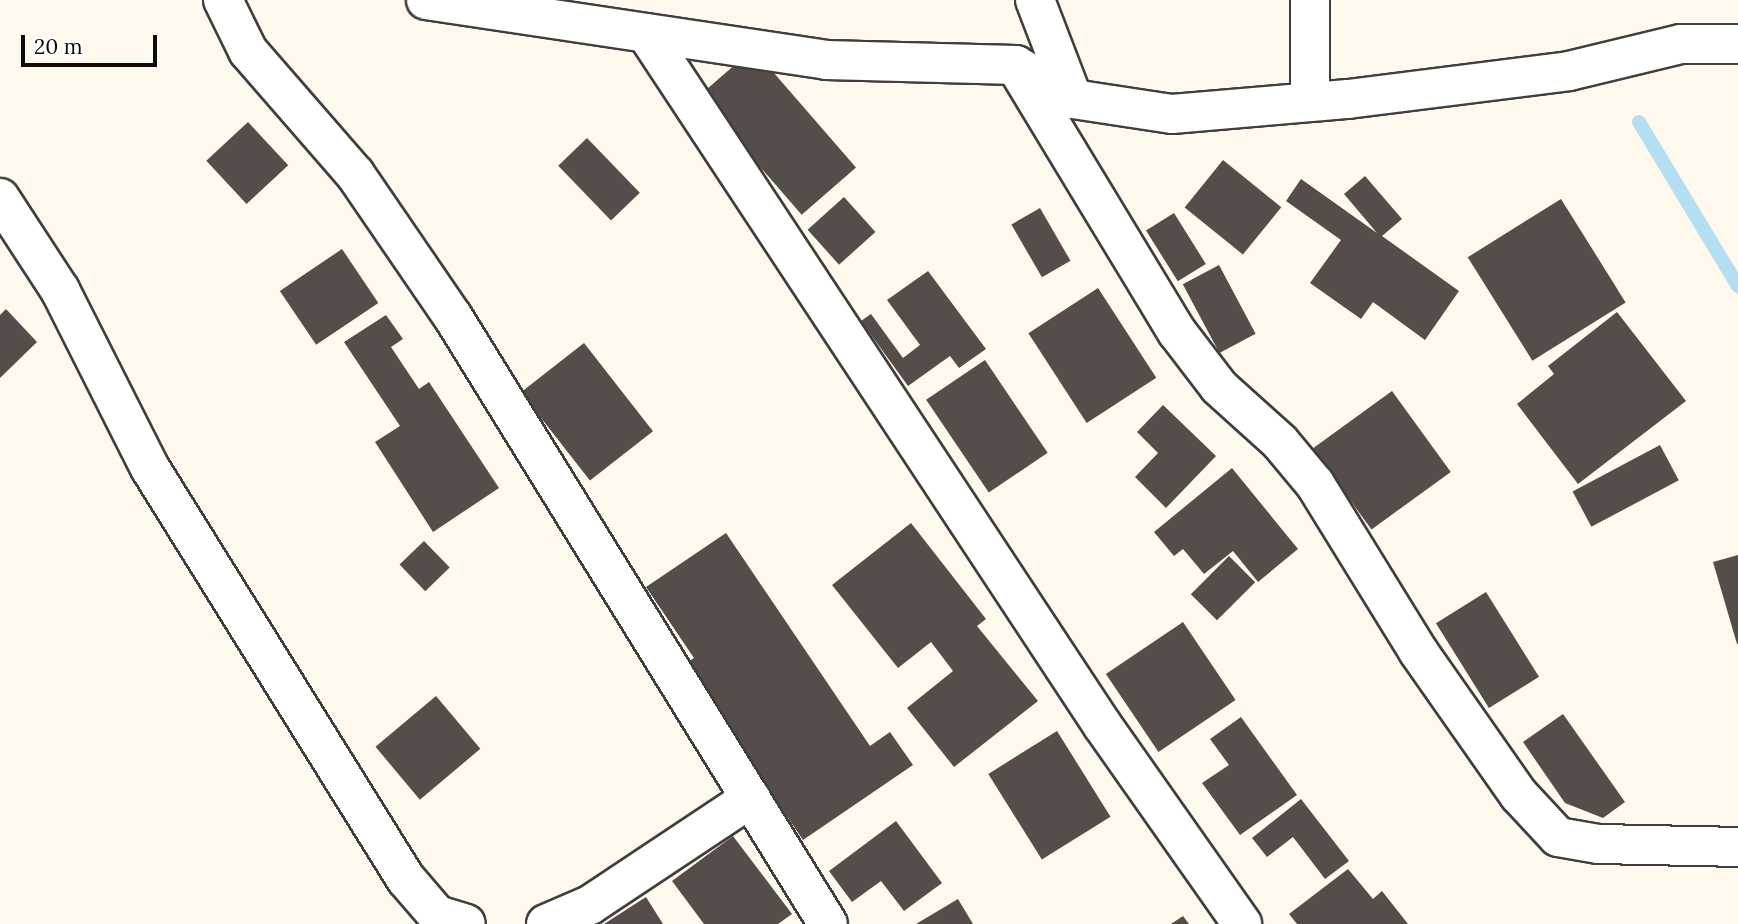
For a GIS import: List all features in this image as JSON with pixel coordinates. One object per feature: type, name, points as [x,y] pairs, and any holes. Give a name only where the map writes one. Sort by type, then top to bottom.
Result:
[{"type":"street","points":[[223,0],[248,51],[355,174],[453,317],[828,924]]},
{"type":"street","points":[[426,0],[826,60],[1016,65],[1073,99],[1172,114],[1310,102],[1569,71],[1681,44],[1738,44]]},
{"type":"street","points":[[1035,0],[1073,99]]},
{"type":"street","points":[[1310,0],[1310,102]]},
{"type":"street","points":[[646,33],[1103,726],[1242,924]]},
{"type":"street","points":[[1016,65],[1177,332],[1219,387],[1280,442],[1315,484],[1418,650],[1519,795],[1558,836],[1598,844],[1738,847]]},
{"type":"street","points":[[0,198],[60,290],[150,468],[406,879],[437,915],[466,924]]},
{"type":"street","points":[[546,924],[590,905],[751,798]]},
{"type":"building","points":[[753,49],[856,167],[802,215],[699,96]]},
{"type":"building","points":[[248,122],[288,165],[247,204],[206,161]]},
{"type":"building","points":[[587,138],[640,193],[611,220],[558,166]]},
{"type":"building","points":[[1223,160],[1281,207],[1243,255],[1185,207]]},
{"type":"building","points":[[1365,176],[1402,219],[1382,236],[1459,291],[1425,340],[1373,302],[1361,319],[1310,283],[1341,240],[1286,201],[1301,179],[1377,233],[1344,194]]},
{"type":"building","points":[[844,197],[875,232],[839,265],[808,230]]},
{"type":"building","points":[[1561,199],[1626,302],[1532,361],[1468,257]]},
{"type":"building","points":[[1040,208],[1070,261],[1042,277],[1011,224]]},
{"type":"building","points":[[1174,213],[1206,264],[1178,281],[1146,230]]},
{"type":"building","points":[[342,249],[378,303],[316,345],[280,291]]},
{"type":"building","points":[[1219,265],[1256,334],[1219,353],[1183,284]]},
{"type":"building","points":[[928,271],[986,349],[959,368],[950,356],[908,386],[861,321],[871,314],[903,358],[920,345],[887,300]]},
{"type":"building","points":[[1098,288],[1156,378],[1087,423],[1028,333]]},
{"type":"building","points":[[6,309],[37,342],[0,378],[0,315]]},
{"type":"building","points":[[1617,312],[1686,401],[1578,484],[1517,404],[1554,374],[1548,366]]},
{"type":"building","points":[[386,315],[403,339],[391,347],[419,389],[429,382],[499,488],[433,532],[375,442],[400,426],[344,342]]},
{"type":"building","points":[[584,343],[653,431],[590,481],[521,392]]},
{"type":"building","points":[[985,360],[1048,453],[989,493],[926,400]]},
{"type":"building","points":[[1392,391],[1451,472],[1371,530],[1313,449]]},
{"type":"building","points":[[1163,405],[1216,456],[1166,508],[1135,477],[1158,453],[1137,432]]},
{"type":"building","points":[[1660,445],[1679,480],[1591,527],[1573,491]]},
{"type":"building","points":[[1232,468],[1298,549],[1258,582],[1233,551],[1204,574],[1183,549],[1174,556],[1154,532]]},
{"type":"building","points":[[911,523],[986,619],[977,626],[1038,701],[954,767],[907,708],[953,671],[931,642],[898,668],[832,585]]},
{"type":"building","points":[[726,533],[870,746],[890,732],[913,765],[803,840],[684,664],[694,658],[646,587]]},
{"type":"building","points":[[424,541],[450,568],[425,591],[400,565]]},
{"type":"building","points":[[1738,555],[1738,644],[1737,644],[1713,562]]},
{"type":"building","points":[[1229,556],[1255,582],[1217,620],[1191,594]]},
{"type":"building","points":[[1486,592],[1539,677],[1489,708],[1436,623]]},
{"type":"building","points":[[1183,622],[1236,700],[1158,752],[1106,674]]},
{"type":"building","points":[[436,696],[480,749],[420,800],[375,747]]},
{"type":"building","points":[[1563,714],[1625,802],[1603,818],[1565,803],[1523,742]]},
{"type":"building","points":[[1241,717],[1297,795],[1240,835],[1202,783],[1229,765],[1210,739]]},
{"type":"building","points":[[1057,731],[1111,817],[1042,860],[988,774]]},
{"type":"building","points":[[1301,799],[1349,861],[1325,879],[1293,837],[1267,857],[1252,838]]},
{"type":"building","points":[[896,821],[942,883],[904,911],[881,881],[852,902],[829,871]]},
{"type":"building","points":[[733,836],[792,914],[778,924],[704,924],[672,881]]},
{"type":"building","points":[[1348,869],[1373,899],[1382,891],[1408,924],[1297,924],[1289,914]]},
{"type":"building","points":[[646,897],[663,924],[604,924]]},
{"type":"building","points":[[958,899],[973,924],[916,924]]},
{"type":"building","points":[[1183,916],[1189,924],[1171,924]]},
{"type":"waterway","points":[[1639,122],[1738,286]]}]
